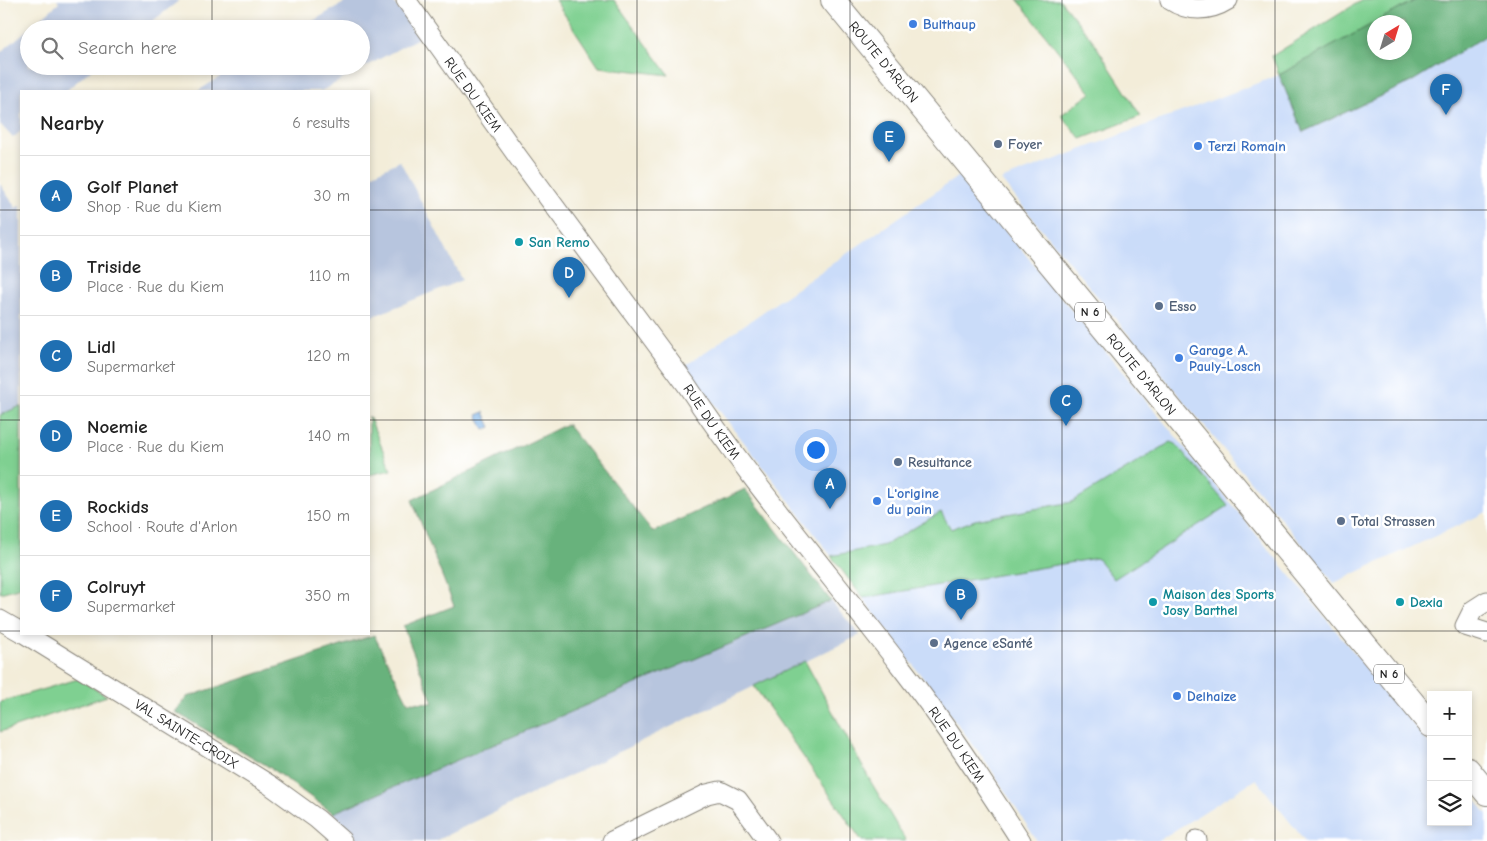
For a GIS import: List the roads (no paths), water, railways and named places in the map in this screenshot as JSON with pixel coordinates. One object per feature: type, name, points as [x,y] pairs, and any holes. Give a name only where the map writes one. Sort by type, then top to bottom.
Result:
[{"type":"main road","name":"ROUTE D'ARLON","points":[[834,0],[1427,720]]},
{"type":"main road","points":[[1472,775],[1487,793]]},
{"type":"street","name":"RUE DU KIEM","points":[[406,0],[518,157],[718,430],[922,694],[1021,841]]},
{"type":"street","points":[[1170,0],[1179,6],[1194,9],[1207,8],[1228,0]]},
{"type":"street","points":[[1487,601],[1473,610],[1466,626],[1487,633]]},
{"type":"street","points":[[0,620],[20,631]]},
{"type":"street","name":"VAL SAINTE-CROIX","points":[[27,635],[270,784],[317,819],[342,841]]},
{"type":"street","points":[[612,841],[707,794],[720,791],[738,800],[768,841]]},
{"type":"water","points":[[484,412],[491,427],[484,430],[477,415]]},
{"type":"place","name":"Bulthaup","points":[[913,24]]},
{"type":"place","name":"Colruyt","points":[[1446,115]]},
{"type":"place","name":"Foyer","points":[[998,144]]},
{"type":"place","name":"Terzi Romain","points":[[1198,146]]},
{"type":"place","name":"Rockids","points":[[889,162]]},
{"type":"place","name":"San Remo","points":[[519,242]]},
{"type":"place","name":"Noemie","points":[[569,298]]},
{"type":"place","name":"Esso","points":[[1159,306]]},
{"type":"place","name":"Garage A. Pauly-Losch","points":[[1179,358]]},
{"type":"place","name":"Lidl","points":[[1066,426]]},
{"type":"place","name":"Resultance","points":[[898,462]]},
{"type":"place","name":"L'origine du pain","points":[[877,501]]},
{"type":"place","name":"Golf Planet","points":[[830,509]]},
{"type":"place","name":"Total Strassen","points":[[1341,521]]},
{"type":"place","name":"Maison des Sports Josy Barthel","points":[[1153,602]]},
{"type":"place","name":"Dexia","points":[[1400,602]]},
{"type":"place","name":"Triside","points":[[961,620]]},
{"type":"place","name":"Agence eSanté","points":[[934,643]]},
{"type":"place","name":"Delhaize","points":[[1177,696]]}]
